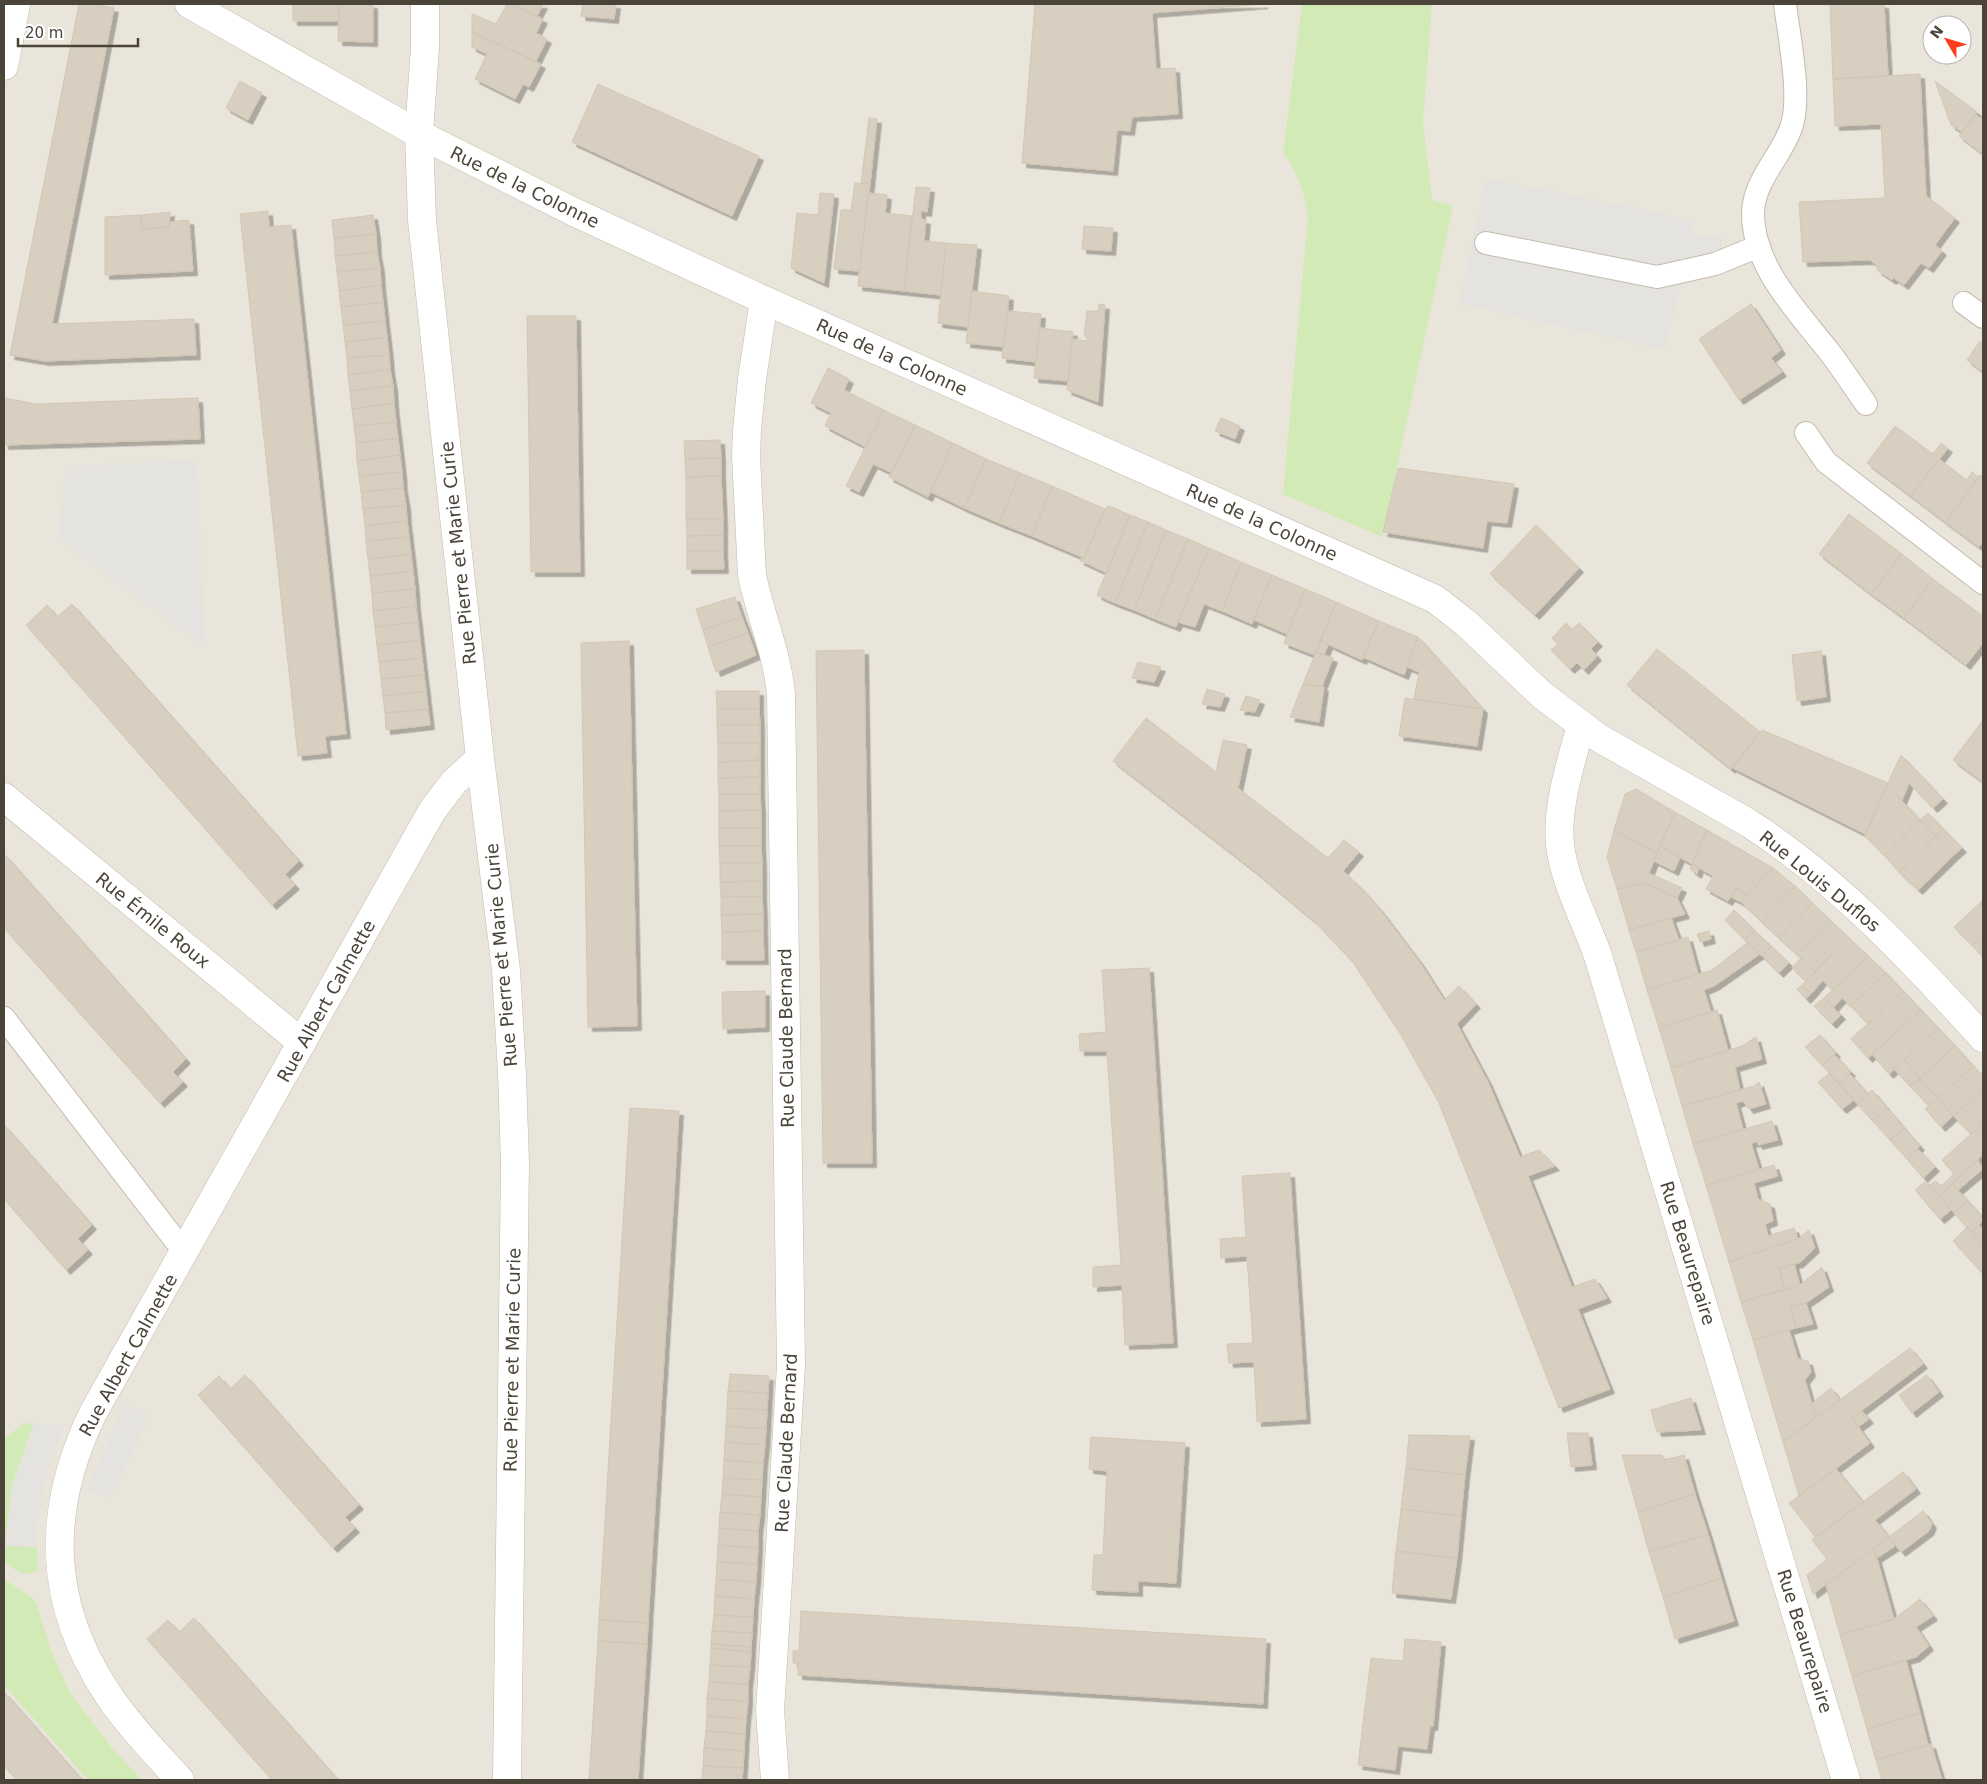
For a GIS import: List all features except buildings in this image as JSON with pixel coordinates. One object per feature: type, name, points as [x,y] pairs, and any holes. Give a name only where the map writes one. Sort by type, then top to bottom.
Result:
[{"type":"street","points":[[4,66],[16,4]]},
{"type":"street","name":"Rue de la Colonne","points":[[189,4],[419,134],[574,212],[764,300],[1435,599],[1457,615],[1528,682],[1581,725]]},
{"type":"street","name":"Rue Pierre et Marie Curie","points":[[426,4],[419,134],[422,220],[480,758],[506,978],[515,1134],[507,1780]]},
{"type":"street","name":"Rue Claude Bernard","points":[[764,300],[748,407],[746,456],[752,575],[776,656],[781,694],[791,1365],[770,1711],[775,1780]]},
{"type":"street","name":"Rue Beaurepaire","points":[[1581,725],[1567,777],[1561,819],[1560,843],[1564,865],[1598,956],[1846,1780]]},
{"type":"street","name":"Rue Louis Duflos","points":[[1581,725],[1613,746],[1759,830],[1824,878],[1896,944],[1983,1038]]},
{"type":"street","name":"Rue Albert Calmette","points":[[180,1780],[124,1717],[94,1672],[66,1605],[60,1567],[60,1538],[68,1483],[74,1459],[93,1413],[185,1253],[432,811],[454,782],[480,758]]},
{"type":"street","name":"Rue Émile Roux","points":[[4,797],[302,1043]]},
{"type":"lane","points":[[1785,4],[1797,100],[1791,128],[1758,189],[1753,214],[1759,246],[1780,290],[1831,355],[1866,404]]},
{"type":"lane","points":[[1486,243],[1656,277],[1715,264],[1759,246]]},
{"type":"lane","points":[[1964,302],[1983,317]]},
{"type":"lane","points":[[1806,432],[1826,462],[1983,583]]},
{"type":"lane","name":"Rue Albert Calmette","points":[[4,1018],[185,1253]]},
{"type":"shaded area","points":[[4,4],[1983,4],[1983,1780],[4,1780]]},
{"type":"shaded area","points":[[1486,178],[1693,220],[1690,236],[1721,235],[1722,275],[1682,281],[1664,350],[1459,303]]},
{"type":"shaded area","points":[[197,460],[205,647],[58,538],[66,466]]},
{"type":"shaded area","points":[[125,1402],[148,1416],[111,1499],[87,1490]]},
{"type":"shaded area","points":[[34,1424],[65,1426],[49,1463],[37,1520],[37,1547],[5,1546],[12,1485]]},
{"type":"green space","points":[[1302,4],[1432,4],[1423,122],[1432,200],[1453,206],[1382,537],[1283,494],[1308,215],[1299,182],[1283,153]]},
{"type":"green space","points":[[24,1423],[34,1424],[24,1451],[5,1545],[37,1547],[38,1570],[28,1574],[16,1570],[4,1562],[4,1439]]},
{"type":"green space","points":[[4,1579],[30,1596],[36,1603],[52,1653],[69,1691],[112,1748],[142,1780],[88,1780],[4,1685]]}]
